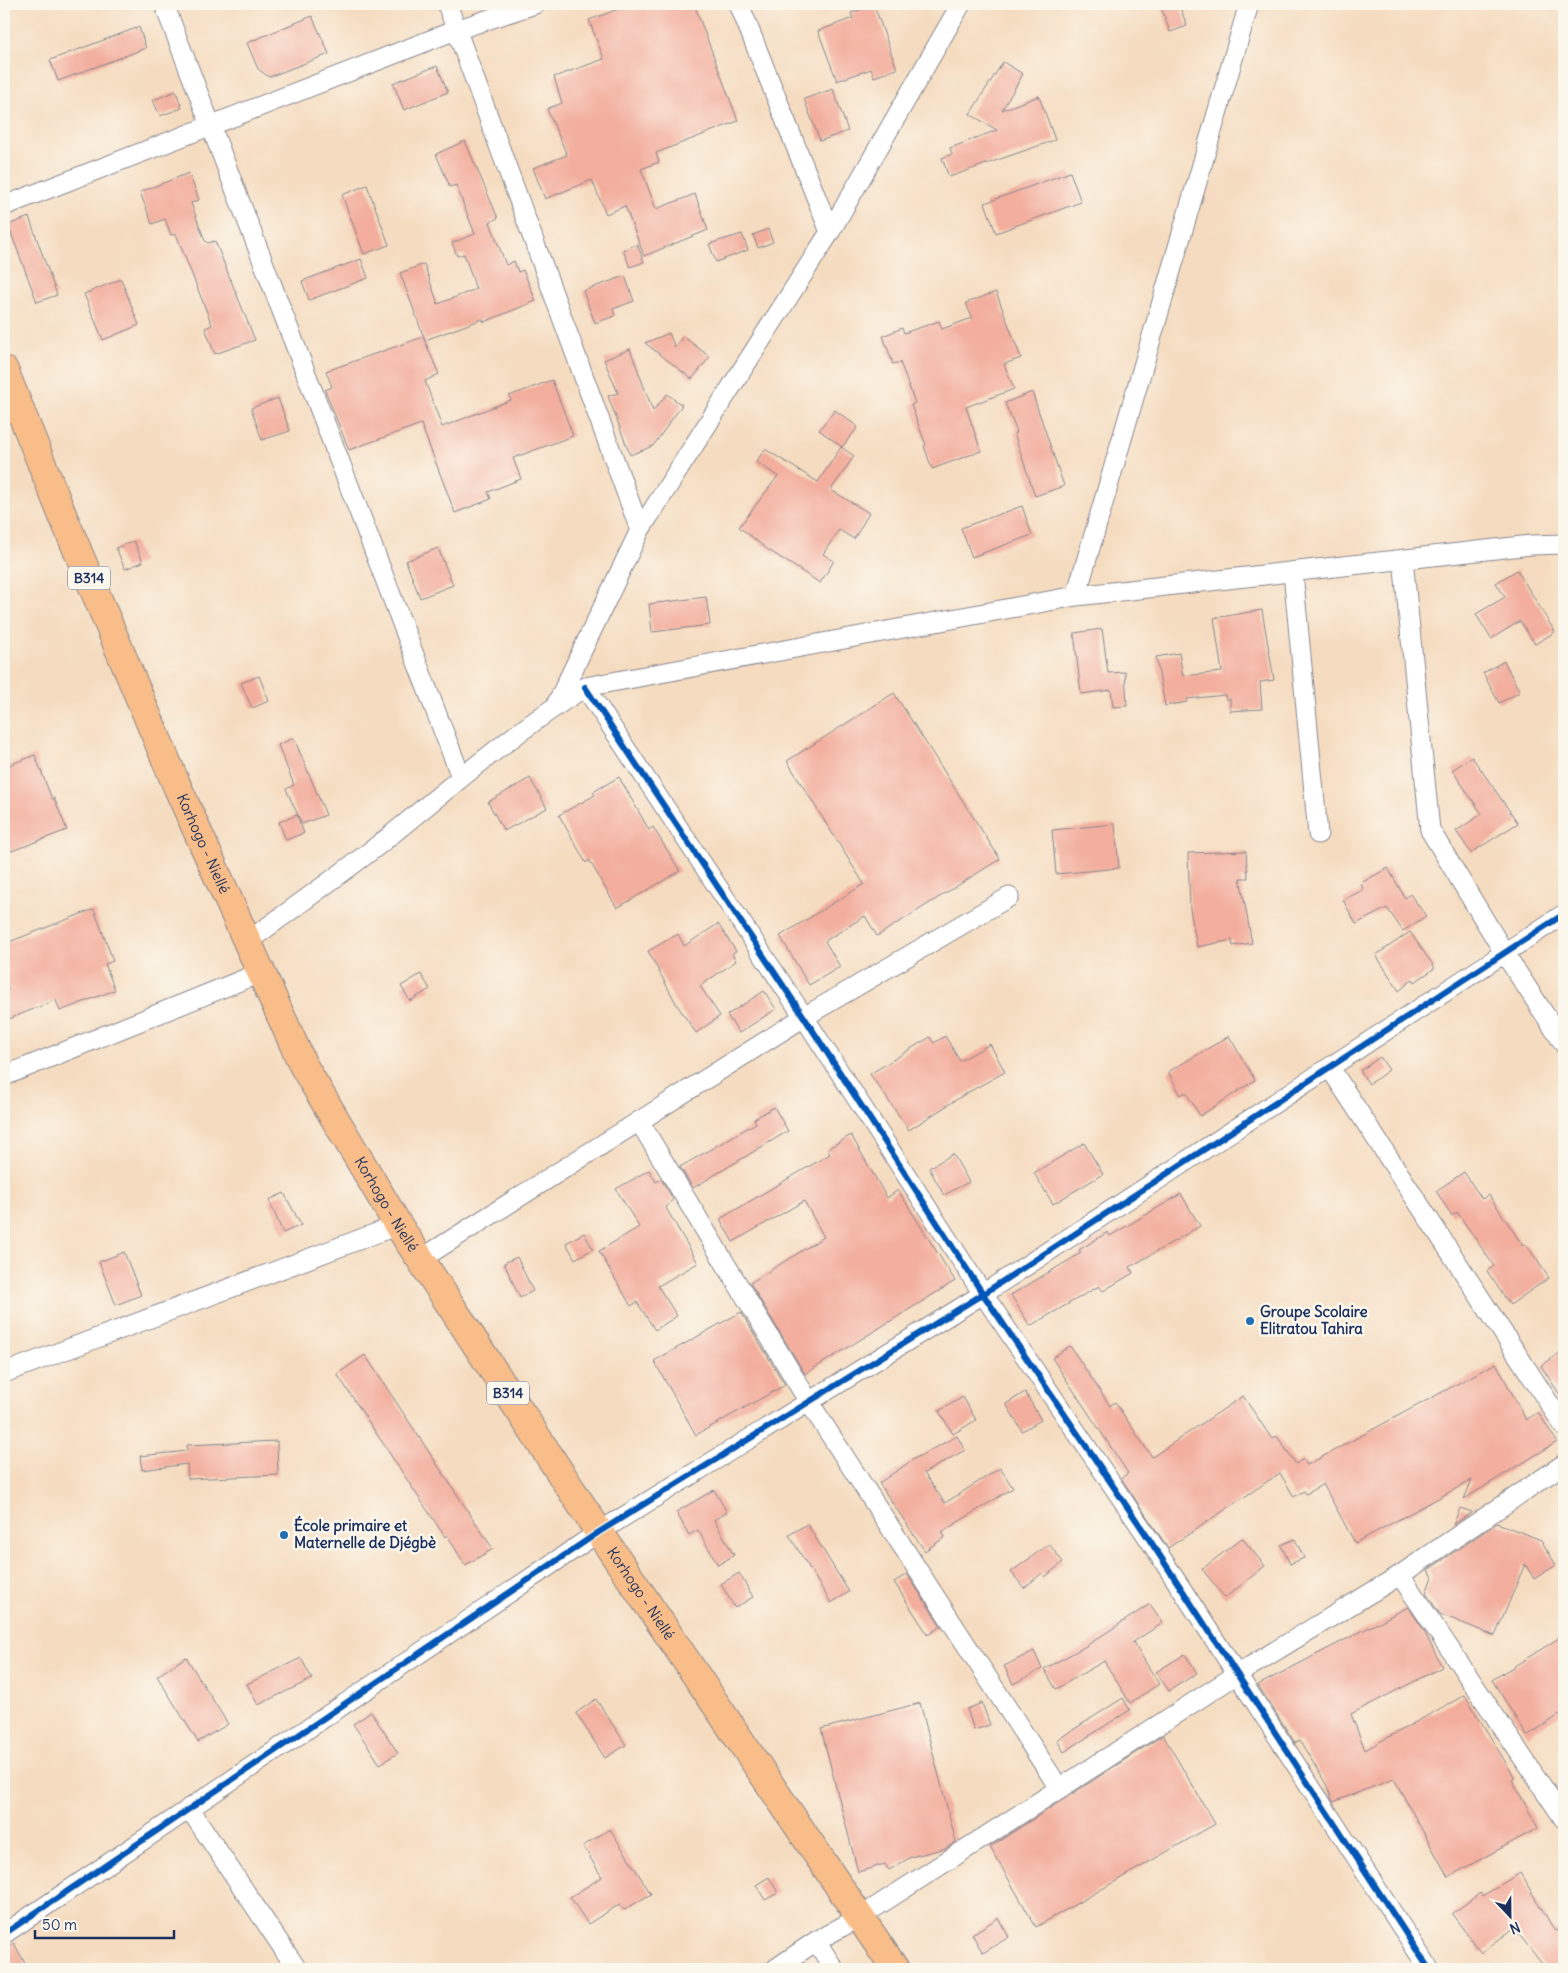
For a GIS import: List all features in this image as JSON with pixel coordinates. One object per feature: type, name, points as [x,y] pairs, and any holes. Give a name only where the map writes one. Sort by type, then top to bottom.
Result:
[{"type":"main road","name":"Korhogo - Niellé","points":[[4,370],[166,758],[303,1065],[398,1225],[599,1532],[895,1969]]},
{"type":"street","points":[[164,4],[461,777]]},
{"type":"street","points":[[447,4],[640,530]]},
{"type":"street","points":[[4,206],[456,30],[535,4]]},
{"type":"street","points":[[739,4],[830,232]]},
{"type":"street","points":[[556,705],[640,530],[830,232],[961,4]]},
{"type":"street","points":[[1076,596],[1250,4]]},
{"type":"street","points":[[247,942],[383,841],[461,777],[556,705],[585,687],[1076,596],[1531,545],[1564,544]]},
{"type":"street","points":[[1402,559],[1430,830],[1505,954],[1564,1044]]},
{"type":"street","points":[[1293,572],[1318,834]]},
{"type":"street","points":[[585,687],[804,1017],[983,1294],[1149,1539],[1429,1969]]},
{"type":"street","points":[[421,1258],[804,1017],[1009,897]]},
{"type":"street","points":[[4,1934],[599,1532],[983,1294],[1564,914]]},
{"type":"street","points":[[4,1076],[262,972]]},
{"type":"street","points":[[1330,1068],[1564,1426]]},
{"type":"street","points":[[639,1121],[809,1402],[1059,1788]]},
{"type":"street","points":[[4,1373],[398,1225]]},
{"type":"street","points":[[775,1969],[816,1941],[860,1917],[1236,1675],[1400,1575],[1564,1464]]},
{"type":"street","points":[[1400,1575],[1564,1820]]},
{"type":"street","points":[[189,1808],[297,1969]]},
{"type":"street","points":[[816,1941],[834,1969]]},
{"type":"building","points":[[632,4],[694,4],[738,121],[656,153],[659,162],[641,169],[656,209],[695,194],[708,230],[644,256],[625,206],[606,214],[592,180],[545,199],[533,168],[567,155],[547,109],[562,103],[554,77],[604,59],[589,20]]},
{"type":"building","points":[[1160,4],[1179,4],[1187,26],[1170,32]]},
{"type":"building","points":[[874,5],[897,69],[874,77],[871,69],[837,81],[818,31],[853,18],[851,13]]},
{"type":"building","points":[[312,16],[329,54],[269,77],[258,69],[247,43]]},
{"type":"building","points":[[139,27],[146,48],[58,81],[50,60]]},
{"type":"building","points":[[1003,62],[1023,74],[1002,110],[1039,96],[1055,140],[949,177],[942,158],[952,154],[950,148],[997,130],[970,114]]},
{"type":"building","points":[[437,66],[448,92],[404,110],[393,83]]},
{"type":"building","points":[[833,89],[848,131],[820,141],[804,99]]},
{"type":"building","points":[[176,91],[182,108],[160,116],[153,100]]},
{"type":"building","points":[[465,141],[498,218],[490,222],[506,265],[514,261],[518,272],[523,270],[536,301],[484,322],[483,319],[425,340],[400,273],[424,264],[438,304],[476,289],[464,254],[457,256],[452,243],[475,234],[456,185],[450,187],[436,154]]},
{"type":"building","points":[[1070,172],[1081,202],[996,233],[985,203]]},
{"type":"building","points":[[189,173],[199,200],[191,203],[205,241],[208,243],[215,241],[255,340],[215,354],[205,328],[212,325],[176,234],[171,235],[165,219],[152,224],[140,192]]},
{"type":"building","points":[[367,185],[389,245],[364,254],[342,195]]},
{"type":"building","points":[[29,217],[57,295],[37,302],[8,225]]},
{"type":"building","points":[[768,229],[773,242],[758,248],[753,235]]},
{"type":"building","points":[[742,234],[748,250],[716,262],[709,244]]},
{"type":"building","points":[[637,244],[644,262],[630,267],[623,250]]},
{"type":"building","points":[[361,259],[368,278],[309,300],[302,281]]},
{"type":"building","points":[[625,276],[634,301],[613,309],[615,316],[595,323],[583,291]]},
{"type":"building","points":[[121,279],[139,325],[103,340],[84,294]]},
{"type":"building","points":[[996,292],[1021,358],[1004,364],[1014,389],[966,407],[981,451],[932,469],[924,446],[926,445],[911,405],[915,403],[900,362],[893,364],[883,336],[902,328],[904,333],[939,321],[942,329],[972,318],[966,303]]},
{"type":"building","points":[[669,333],[675,347],[683,336],[710,357],[692,379],[645,343]]},
{"type":"building","points":[[423,337],[439,374],[425,381],[442,427],[511,400],[509,396],[552,380],[573,436],[513,458],[521,479],[488,492],[491,499],[455,513],[421,424],[349,450],[325,390],[332,387],[326,371]]},
{"type":"building","points":[[630,349],[653,411],[667,394],[682,405],[653,446],[630,455],[608,396],[618,393],[604,360]]},
{"type":"building","points":[[1032,392],[1064,486],[1035,496],[1014,433],[1017,432],[1005,403]]},
{"type":"building","points":[[278,398],[290,431],[262,440],[251,408]]},
{"type":"building","points":[[835,410],[858,427],[842,447],[819,430]]},
{"type":"building","points":[[841,447],[854,456],[831,490],[869,513],[854,539],[839,530],[823,554],[834,561],[820,583],[767,549],[739,527],[778,476],[756,462],[765,449],[818,482]]},
{"type":"building","points":[[1022,506],[1032,535],[972,557],[961,528]]},
{"type":"building","points":[[134,541],[143,562],[125,569],[116,548]]},
{"type":"building","points":[[438,548],[453,585],[420,598],[406,561]]},
{"type":"building","points":[[1517,570],[1555,632],[1535,644],[1520,621],[1491,639],[1476,614],[1505,597],[1496,583]]},
{"type":"building","points":[[706,597],[710,625],[652,632],[649,604]]},
{"type":"building","points":[[1262,610],[1274,680],[1260,682],[1262,709],[1230,711],[1230,699],[1226,700],[1225,695],[1187,699],[1187,702],[1165,706],[1156,657],[1179,653],[1183,676],[1222,672],[1214,618]]},
{"type":"building","points":[[1102,629],[1108,673],[1125,672],[1127,706],[1113,707],[1111,690],[1081,694],[1074,633]]},
{"type":"building","points":[[1504,661],[1520,692],[1499,703],[1483,673]]},
{"type":"building","points":[[259,676],[269,701],[252,708],[241,683]]},
{"type":"building","points":[[894,693],[1000,859],[877,936],[865,916],[825,941],[840,967],[809,985],[780,936],[864,884],[787,761]]},
{"type":"building","points":[[294,738],[326,815],[302,824],[286,789],[294,785],[278,745]]},
{"type":"building","points":[[35,755],[52,799],[54,798],[67,830],[9,852],[8,848],[4,849],[4,767]]},
{"type":"building","points":[[1472,757],[1518,823],[1471,853],[1456,831],[1482,814],[1452,770]]},
{"type":"building","points":[[619,777],[649,830],[653,827],[680,871],[617,908],[589,860],[586,863],[559,815],[595,795],[593,792]]},
{"type":"building","points":[[530,778],[547,808],[504,831],[488,802]]},
{"type":"building","points":[[297,815],[304,833],[286,840],[279,822]]},
{"type":"building","points":[[1115,824],[1119,868],[1056,874],[1052,830]]},
{"type":"building","points":[[1246,851],[1248,878],[1240,878],[1252,943],[1233,946],[1232,940],[1197,947],[1190,909],[1188,853]]},
{"type":"building","points":[[1388,868],[1405,898],[1410,894],[1426,916],[1403,931],[1387,908],[1356,924],[1343,900],[1363,890],[1361,883]]},
{"type":"building","points":[[94,909],[113,961],[105,964],[115,990],[60,1011],[56,1000],[4,1021],[4,992],[8,990],[4,979],[4,944]]},
{"type":"building","points":[[718,924],[736,951],[732,954],[736,961],[700,986],[720,1016],[696,1033],[677,1005],[648,951],[678,934],[684,946]]},
{"type":"building","points":[[1410,932],[1435,968],[1415,982],[1413,979],[1399,991],[1376,955]]},
{"type":"building","points":[[421,974],[430,989],[410,1001],[401,986]]},
{"type":"building","points":[[764,991],[776,1009],[739,1033],[727,1015]]},
{"type":"building","points":[[945,1036],[960,1061],[990,1044],[1005,1072],[965,1094],[909,1130],[870,1074],[930,1037],[934,1043]]},
{"type":"building","points":[[1229,1036],[1255,1080],[1200,1116],[1186,1092],[1181,1095],[1168,1072]]},
{"type":"building","points":[[1380,1057],[1389,1070],[1369,1084],[1360,1071]]},
{"type":"building","points":[[774,1107],[788,1131],[693,1188],[680,1167],[756,1123],[754,1119]]},
{"type":"building","points":[[851,1135],[887,1198],[898,1190],[955,1281],[805,1374],[750,1283],[824,1237],[804,1201],[733,1242],[720,1219],[830,1154],[827,1149]]},
{"type":"building","points":[[1084,1143],[1103,1174],[1053,1204],[1034,1173]]},
{"type":"building","points":[[953,1154],[969,1182],[944,1195],[929,1168]]},
{"type":"building","points":[[649,1170],[656,1182],[661,1179],[673,1199],[666,1208],[698,1263],[658,1286],[677,1316],[655,1330],[637,1302],[631,1306],[599,1251],[639,1227],[616,1189]]},
{"type":"building","points":[[1464,1172],[1482,1199],[1489,1195],[1523,1246],[1526,1244],[1549,1278],[1510,1305],[1487,1271],[1494,1266],[1457,1212],[1452,1216],[1436,1191]]},
{"type":"building","points":[[284,1193],[301,1225],[283,1233],[269,1200]]},
{"type":"building","points":[[1181,1194],[1200,1226],[1130,1267],[1133,1273],[1103,1291],[1099,1286],[1030,1326],[1011,1295],[1081,1253],[1079,1250],[1108,1232],[1110,1236]]},
{"type":"building","points":[[584,1233],[593,1249],[575,1259],[566,1243]]},
{"type":"building","points":[[124,1252],[141,1295],[116,1305],[99,1262]]},
{"type":"building","points":[[517,1257],[533,1291],[520,1298],[504,1263]]},
{"type":"building","points":[[741,1312],[785,1385],[696,1435],[654,1361]]},
{"type":"building","points":[[1070,1346],[1110,1406],[1115,1402],[1152,1457],[1243,1396],[1272,1439],[1277,1436],[1296,1464],[1303,1459],[1307,1465],[1496,1363],[1526,1420],[1538,1412],[1557,1442],[1464,1499],[1472,1480],[1355,1543],[1323,1484],[1306,1494],[1304,1491],[1294,1497],[1280,1473],[1168,1548],[1121,1478],[1128,1473],[1052,1358]]},
{"type":"building","points":[[1564,1350],[1564,1401],[1541,1366]]},
{"type":"building","points":[[365,1355],[493,1549],[465,1565],[447,1535],[445,1537],[337,1374]]},
{"type":"building","points":[[1025,1392],[1041,1420],[1022,1431],[1006,1404]]},
{"type":"building","points":[[963,1397],[976,1420],[953,1434],[939,1411]]},
{"type":"building","points":[[957,1436],[965,1450],[924,1473],[945,1503],[1000,1468],[1013,1488],[942,1532],[945,1537],[925,1551],[879,1483],[914,1459]]},
{"type":"building","points":[[277,1441],[278,1475],[188,1479],[187,1464],[142,1470],[140,1456],[187,1451],[187,1445]]},
{"type":"building","points":[[714,1490],[727,1512],[714,1520],[734,1555],[718,1565],[698,1530],[689,1535],[676,1512]]},
{"type":"building","points":[[1460,1508],[1472,1512],[1453,1525]]},
{"type":"building","points":[[1497,1523],[1541,1540],[1556,1565],[1534,1579],[1525,1564],[1495,1636],[1440,1614],[1426,1593],[1432,1577],[1428,1570]]},
{"type":"building","points":[[807,1524],[849,1592],[831,1603],[789,1535]]},
{"type":"building","points":[[1242,1538],[1265,1566],[1225,1598],[1202,1569]]},
{"type":"building","points":[[1295,1539],[1304,1558],[1290,1564],[1281,1545]]},
{"type":"building","points":[[1049,1544],[1063,1562],[1045,1577],[1042,1573],[1024,1588],[1011,1572]]},
{"type":"building","points":[[739,1573],[753,1597],[735,1608],[721,1584]]},
{"type":"building","points":[[907,1574],[941,1626],[928,1635],[894,1582]]},
{"type":"building","points":[[1150,1604],[1163,1623],[1133,1642],[1159,1684],[1130,1703],[1104,1661],[1056,1689],[1044,1669],[1086,1646]]},
{"type":"building","points":[[1408,1607],[1422,1627],[1442,1667],[1351,1714],[1365,1750],[1465,1695],[1515,1778],[1512,1780],[1538,1828],[1448,1877],[1394,1779],[1333,1802],[1326,1784],[1300,1741],[1295,1743],[1258,1685]]},
{"type":"building","points":[[1564,1635],[1564,1712],[1527,1736],[1492,1680]]},
{"type":"building","points":[[1034,1651],[1042,1669],[1013,1684],[1004,1666]]},
{"type":"building","points":[[1185,1654],[1197,1673],[1169,1691],[1156,1672]]},
{"type":"building","points":[[186,1657],[228,1724],[198,1742],[157,1676]]},
{"type":"building","points":[[301,1658],[312,1679],[258,1705],[247,1684]]},
{"type":"building","points":[[1123,1698],[1130,1710],[1064,1752],[1057,1740]]},
{"type":"building","points":[[596,1699],[626,1745],[605,1758],[576,1713]]},
{"type":"building","points":[[920,1703],[956,1842],[946,1848],[911,1857],[889,1870],[885,1864],[858,1872],[821,1729]]},
{"type":"building","points":[[982,1703],[990,1725],[974,1730],[967,1709]]},
{"type":"building","points":[[371,1712],[398,1753],[380,1764],[353,1724]]},
{"type":"building","points":[[1163,1735],[1215,1824],[1036,1927],[990,1847]]},
{"type":"building","points":[[610,1829],[651,1894],[624,1910],[620,1904],[588,1924],[570,1897],[602,1877],[583,1846]]},
{"type":"building","points":[[1520,1873],[1555,1931],[1564,1925],[1564,1969],[1546,1969],[1514,1928],[1481,1953],[1452,1914],[1480,1893],[1482,1896]]},
{"type":"building","points":[[769,1877],[778,1893],[765,1900],[756,1885]]},
{"type":"building","points":[[998,1918],[1009,1937],[983,1953],[972,1934]]},
{"type":"building","points":[[14,1943],[28,1969],[4,1969],[4,1948]]},
{"type":"cycle path","points":[[585,687],[804,1017],[983,1294],[1149,1539],[1429,1969]]},
{"type":"cycle path","points":[[4,1934],[599,1532],[983,1294],[1564,914]]},
{"type":"place","name":"Groupe Scolaire Elitratou Tahira","points":[[1250,1321]]},
{"type":"place","name":"École primaire et Maternelle de Djégbè","points":[[284,1535]]}]
